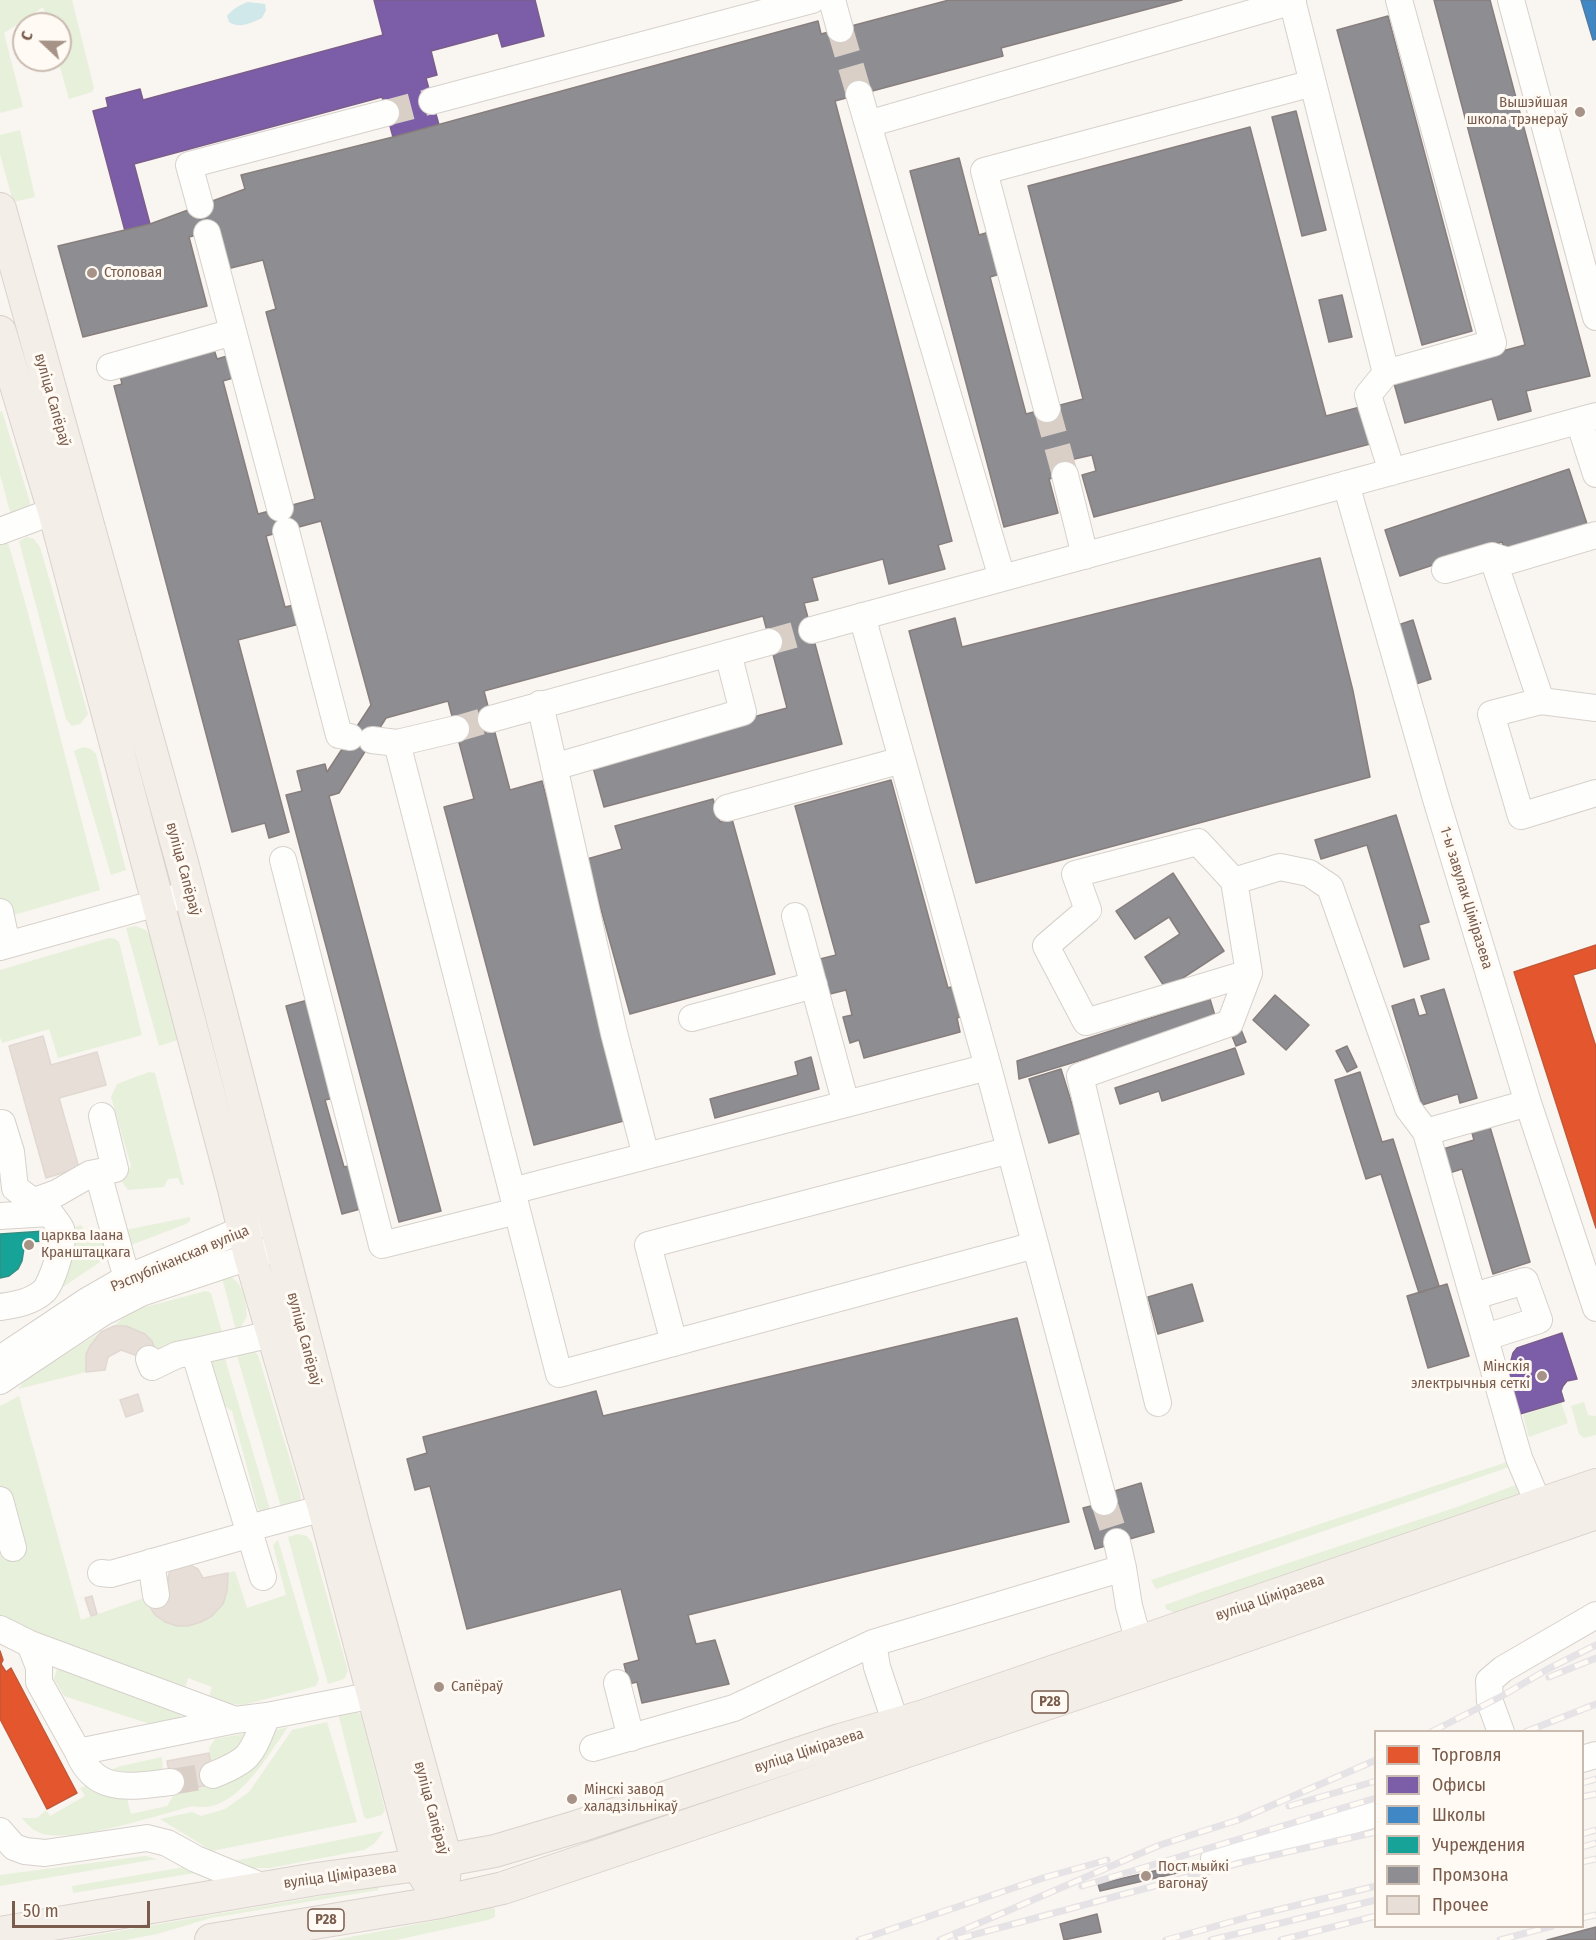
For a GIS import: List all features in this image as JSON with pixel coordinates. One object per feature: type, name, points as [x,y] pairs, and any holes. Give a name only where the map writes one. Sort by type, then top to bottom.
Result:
[{"type":"main road","name":"вуліца Сапёраў","points":[[0,209],[189,894],[355,1531],[441,1902]]},
{"type":"main road","name":"вуліца Сапёраў","points":[[0,332],[54,511],[272,1334],[324,1508],[374,1695],[432,1863]]},
{"type":"main road","name":"вуліца Ціміразева","points":[[211,1940],[441,1902],[503,1888],[1143,1656],[1596,1485]]},
{"type":"main road","name":"вуліца Ціміразева","points":[[0,1933],[266,1887],[432,1863],[495,1851],[579,1826],[840,1740],[1143,1656],[1596,1513]]},
{"type":"street","points":[[432,101],[812,0]]},
{"type":"street","points":[[832,0],[840,29]]},
{"type":"street","points":[[1392,472],[1368,395],[1386,372],[1493,343],[1399,0]]},
{"type":"street","points":[[1512,0],[1596,317]]},
{"type":"street","points":[[868,124],[1292,1],[1386,372]]},
{"type":"street","points":[[1047,409],[984,171],[1313,83]]},
{"type":"street","points":[[859,94],[1002,578]]},
{"type":"street","points":[[200,205],[189,165],[386,113]]},
{"type":"street","points":[[207,232],[339,735],[373,740],[456,729]]},
{"type":"street","points":[[110,367],[233,332]]},
{"type":"street","points":[[812,630],[1588,419],[1596,474]]},
{"type":"street","points":[[1065,475],[1085,556]]},
{"type":"street","name":"1-ы завулак Ціміразева","points":[[1346,484],[1436,799],[1528,1103],[1596,1308]]},
{"type":"street","points":[[0,531],[54,511]]},
{"type":"street","points":[[1445,570],[1492,556],[1508,561],[1596,536]]},
{"type":"street","points":[[1492,556],[1541,701]]},
{"type":"street","points":[[862,616],[988,1067],[1104,1502]]},
{"type":"street","points":[[491,719],[769,642]]},
{"type":"street","points":[[554,767],[743,712],[728,653]]},
{"type":"street","points":[[1596,708],[1541,701],[1491,714],[1521,816],[1596,793]]},
{"type":"street","points":[[540,704],[614,1033],[646,1156]]},
{"type":"street","points":[[373,740],[514,1201],[559,1374],[1035,1245]]},
{"type":"street","points":[[727,808],[902,760]]},
{"type":"street","points":[[1158,1402],[1080,1076],[1230,1023],[1249,973],[1234,881],[1198,842],[1075,874],[1088,910],[1046,946],[1086,1022],[1249,973]]},
{"type":"street","points":[[283,860],[382,1245],[646,1156],[988,1067]]},
{"type":"street","points":[[1234,881],[1280,867],[1309,873],[1330,887],[1408,1108],[1426,1132],[1519,1458],[1539,1506]]},
{"type":"street","points":[[0,912],[4,946],[189,894]]},
{"type":"street","points":[[795,916],[846,1104]]},
{"type":"street","points":[[692,1018],[814,985]]},
{"type":"street","points":[[1426,1132],[1528,1103]]},
{"type":"street","points":[[0,1216],[41,1208],[57,1193],[90,1174],[115,1169],[102,1116]]},
{"type":"street","points":[[0,1307],[21,1304],[45,1290],[61,1251],[63,1238],[61,1229],[41,1208],[15,1188],[5,1153],[2,1123]]},
{"type":"street","points":[[674,1343],[648,1245],[1010,1150]]},
{"type":"street","points":[[98,1173],[130,1287]]},
{"type":"street","name":"Рэспубліканская вуліца","points":[[95,1307],[130,1287],[277,1234]]},
{"type":"street","points":[[1474,1296],[1525,1281],[1539,1320],[1486,1337]]},
{"type":"street","points":[[0,1359],[95,1307]]},
{"type":"street","points":[[0,1381],[95,1307]]},
{"type":"street","points":[[148,1359],[152,1367],[177,1355],[272,1334]]},
{"type":"street","points":[[197,1351],[198,1364],[263,1577]]},
{"type":"street","points":[[0,1500],[13,1548]]},
{"type":"street","points":[[101,1574],[111,1574],[200,1548],[212,1562],[252,1538],[324,1508]]},
{"type":"street","points":[[1117,1542],[1129,1606],[1143,1656]]},
{"type":"street","points":[[151,1562],[156,1594]]},
{"type":"street","points":[[593,1748],[734,1708],[873,1643],[1123,1568]]},
{"type":"street","points":[[1501,1730],[1490,1702],[1489,1681],[1503,1669],[1596,1615]]},
{"type":"street","points":[[0,1629],[30,1644],[235,1720]]},
{"type":"street","points":[[873,1643],[877,1667],[896,1724]]},
{"type":"street","points":[[30,1644],[39,1667],[39,1682],[83,1764],[94,1777],[123,1787],[171,1782]]},
{"type":"street","points":[[617,1683],[631,1738]]},
{"type":"street","points":[[78,1752],[374,1695]]},
{"type":"street","points":[[213,1775],[237,1766],[249,1756],[267,1716]]},
{"type":"street","points":[[1215,1859],[1374,1815]]},
{"type":"street","points":[[4,1842],[25,1851],[45,1853],[147,1838],[180,1849],[196,1860],[266,1887]]},
{"type":"green space","points":[[0,0],[72,0],[94,88],[92,92],[69,99],[61,72],[72,72],[72,12],[44,12],[43,7],[36,12],[12,12],[12,28],[4,33],[12,72],[14,72],[23,107],[0,113]]},
{"type":"green space","points":[[20,130],[35,197],[13,202],[0,154],[0,135]]},
{"type":"green space","points":[[2,411],[30,502],[28,512],[11,515],[0,475],[0,412]]},
{"type":"green space","points":[[0,516],[27,609],[100,890],[0,919]]},
{"type":"green space","points":[[27,537],[34,539],[40,547],[88,714],[80,724],[72,726],[66,719],[19,541]]},
{"type":"green space","points":[[83,747],[91,749],[96,754],[126,870],[111,875],[74,751]]},
{"type":"green space","points":[[135,926],[146,930],[152,939],[178,1040],[159,1046],[126,928]]},
{"type":"green space","points":[[109,938],[119,942],[142,1035],[58,1058],[49,1029],[2,1043],[0,1037],[0,970]]},
{"type":"green space","points":[[149,1072],[155,1073],[184,1185],[181,1185],[178,1178],[168,1179],[164,1187],[128,1190],[122,1182],[131,1166],[111,1097],[117,1084]]},
{"type":"green space","points":[[190,1217],[190,1221],[186,1224],[131,1245],[125,1230]]},
{"type":"green space","points":[[81,1225],[87,1234],[103,1232],[106,1258],[57,1291],[73,1228]]},
{"type":"green space","points":[[221,1274],[234,1279],[244,1295],[247,1316],[237,1334]]},
{"type":"green space","points":[[206,1291],[211,1293],[223,1336],[158,1358],[151,1343],[142,1333],[131,1328],[114,1326],[130,1311]]},
{"type":"green space","points":[[101,1332],[89,1350],[86,1372],[18,1389],[26,1379]]},
{"type":"green space","points":[[252,1349],[258,1355],[300,1492],[301,1502],[283,1514],[236,1352]]},
{"type":"green space","points":[[224,1355],[272,1516],[259,1513],[232,1411],[217,1401],[207,1361]]},
{"type":"green space","points":[[19,1396],[81,1620],[144,1598],[158,1618],[168,1623],[191,1625],[212,1615],[221,1606],[226,1595],[228,1573],[235,1571],[247,1608],[286,1595],[273,1545],[278,1540],[319,1679],[316,1686],[243,1705],[231,1704],[209,1697],[212,1687],[188,1678],[185,1689],[0,1620],[0,1406]]},
{"type":"green space","points":[[1561,1402],[1568,1423],[1529,1437],[1523,1415]]},
{"type":"green space","points":[[1584,1402],[1588,1415],[1596,1416],[1596,1435],[1584,1438],[1579,1434],[1571,1406]]},
{"type":"green space","points":[[1513,1460],[1515,1465],[1156,1589],[1151,1580]]},
{"type":"green space","points":[[1521,1483],[1525,1496],[1178,1614],[1166,1609],[1165,1605],[1204,1591],[1460,1506]]},
{"type":"green space","points":[[298,1534],[307,1536],[312,1543],[348,1671],[344,1679],[328,1684],[288,1537]]},
{"type":"green space","points":[[62,1667],[185,1710],[179,1719],[153,1725],[64,1696],[54,1679],[57,1669]]},
{"type":"green space","points":[[352,1711],[361,1715],[385,1810],[382,1815],[367,1819],[364,1817],[338,1713]]},
{"type":"green space","points":[[327,1722],[357,1822],[212,1851],[160,1819],[192,1812],[201,1816],[225,1809],[249,1792],[292,1730]]},
{"type":"green space","points":[[288,1727],[248,1781],[223,1802],[208,1807],[193,1806],[82,1834],[48,1835],[40,1833],[22,1818],[37,1818],[46,1810],[50,1816],[85,1796],[80,1788],[89,1785],[126,1795],[131,1814],[167,1806],[175,1793],[217,1785],[272,1731]]},
{"type":"green space","points":[[249,1733],[250,1738],[228,1758],[211,1760],[209,1748],[215,1739]]},
{"type":"green space","points":[[162,1757],[163,1773],[103,1773],[121,1766]]},
{"type":"green space","points":[[384,1831],[374,1844],[364,1850],[270,1868],[246,1868],[234,1861]]},
{"type":"green space","points":[[145,1856],[157,1859],[0,1886],[0,1875]]},
{"type":"green space","points":[[185,1867],[195,1873],[73,1893],[72,1886]]},
{"type":"green space","points":[[379,1886],[378,1890],[211,1918],[157,1934],[125,1940],[67,1940]]},
{"type":"green space","points":[[490,1906],[495,1909],[495,1917],[488,1920],[396,1940],[334,1940],[454,1917]]},
{"type":"water","points":[[248,2],[265,4],[266,10],[262,18],[241,25],[229,22],[227,16]]},
{"type":"building: Торговля","points":[[1596,945],[1596,968],[1573,975],[1596,1047],[1596,1228],[1514,972]]},
{"type":"building: Торговля","points":[[0,1651],[3,1660],[1,1664],[6,1672],[11,1668],[77,1793],[47,1809],[0,1719]]},
{"type":"building: Офисы","points":[[374,0],[535,0],[544,36],[502,47],[498,33],[431,51],[437,75],[426,78],[439,125],[393,137],[382,97],[134,164],[150,224],[125,231],[93,111],[108,107],[106,98],[140,89],[143,100],[383,35]]},
{"type":"building: Офисы","name":"Мінскія электрычныя сеткі","points":[[1562,1333],[1577,1379],[1567,1381],[1563,1386],[1561,1391],[1564,1401],[1520,1414],[1508,1372],[1513,1353],[1517,1348]]},
{"type":"building: Школы","points":[[1581,0],[1596,0],[1596,39],[1593,40]]},
{"type":"building: Учреждения","points":[[45,1231],[46,1241],[25,1242],[22,1261],[18,1269],[9,1276],[0,1278],[0,1234]]},
{"type":"building: Промзона","points":[[949,0],[1182,0],[1001,48],[1003,56],[835,101],[952,541],[938,545],[945,569],[889,584],[883,559],[812,578],[818,600],[804,603],[842,744],[604,807],[591,760],[787,708],[763,616],[484,691],[510,790],[542,781],[631,1119],[534,1145],[444,807],[474,799],[448,701],[386,718],[339,793],[329,796],[441,1211],[399,1222],[286,795],[302,791],[297,771],[325,764],[327,772],[371,705],[321,521],[266,536],[285,607],[294,605],[299,624],[238,640],[289,832],[269,838],[265,823],[232,832],[114,386],[122,384],[119,371],[213,346],[217,359],[227,356],[233,378],[223,381],[258,514],[315,499],[266,312],[276,309],[263,260],[227,269],[217,230],[189,237],[207,306],[83,337],[58,246],[150,224],[245,189],[241,175],[393,137],[818,21],[821,34]]},
{"type":"building: Промзона","points":[[1434,0],[1490,0],[1590,376],[1526,391],[1531,411],[1498,420],[1492,399],[1405,423],[1393,380],[1525,345]]},
{"type":"building: Промзона","points":[[1388,16],[1472,331],[1422,345],[1337,30]]},
{"type":"building: Промзона","points":[[1296,111],[1326,230],[1302,236],[1272,117]]},
{"type":"building: Промзона","points":[[1250,127],[1326,416],[1360,407],[1370,444],[1094,517],[1082,475],[1096,471],[1092,455],[1070,460],[1073,473],[1049,479],[1058,513],[1004,527],[910,171],[959,158],[979,235],[989,232],[1000,274],[990,277],[1026,414],[1083,399],[1028,186]]},
{"type":"building: Промзона","points":[[1342,295],[1352,337],[1329,342],[1319,300]]},
{"type":"building: Промзона","points":[[1569,469],[1588,527],[1506,555],[1502,542],[1400,576],[1385,530]]},
{"type":"building: Промзона","points":[[1320,558],[1353,691],[1370,777],[976,883],[909,631],[955,618],[962,647]]},
{"type":"building: Промзона","points":[[1413,620],[1431,679],[1416,684],[1398,625]]},
{"type":"building: Промзона","points":[[891,780],[948,988],[957,985],[966,1015],[957,1018],[960,1032],[864,1058],[859,1040],[850,1043],[843,1017],[852,1015],[846,990],[830,994],[820,959],[836,955],[795,806]]},
{"type":"building: Промзона","points":[[713,799],[720,822],[732,819],[775,974],[630,1014],[587,859],[622,849],[615,826]]},
{"type":"building: Промзона","points":[[1396,815],[1429,922],[1419,925],[1429,959],[1404,967],[1367,845],[1321,859],[1315,840]]},
{"type":"building: Промзона","points":[[1173,873],[1224,951],[1166,989],[1145,957],[1180,934],[1169,917],[1135,939],[1116,911]]},
{"type":"building: Промзона","points":[[1444,989],[1477,1098],[1460,1103],[1458,1094],[1422,1105],[1392,1006],[1414,999],[1419,1016],[1427,1014],[1421,996]]},
{"type":"building: Промзона","points":[[1275,995],[1309,1025],[1286,1050],[1253,1020]]},
{"type":"building: Промзона","points":[[1210,999],[1216,1019],[1019,1079],[1017,1061]]},
{"type":"building: Промзона","points":[[308,1000],[334,1098],[325,1100],[344,1167],[353,1165],[364,1208],[342,1214],[286,1006]]},
{"type":"building: Промзона","points":[[1240,1027],[1246,1042],[1236,1046],[1230,1031]]},
{"type":"building: Промзона","points":[[1347,1046],[1357,1067],[1347,1072],[1336,1051]]},
{"type":"building: Промзона","points":[[1235,1048],[1244,1074],[1162,1101],[1159,1091],[1120,1104],[1115,1088]]},
{"type":"building: Промзона","points":[[811,1057],[819,1089],[715,1118],[710,1099],[798,1075],[795,1062]]},
{"type":"building: Промзона","points":[[1061,1069],[1081,1133],[1049,1143],[1029,1079]]},
{"type":"building: Промзона","points":[[1360,1072],[1382,1142],[1393,1139],[1439,1286],[1419,1293],[1381,1174],[1366,1179],[1335,1080]]},
{"type":"building: Промзона","points":[[1490,1127],[1530,1262],[1493,1274],[1462,1169],[1443,1175],[1436,1151],[1474,1140],[1472,1133]]},
{"type":"building: Промзона","points":[[1192,1284],[1203,1321],[1158,1334],[1148,1297]]},
{"type":"building: Промзона","points":[[1447,1284],[1469,1356],[1428,1368],[1407,1296]]},
{"type":"building: Промзона","points":[[1017,1318],[1069,1522],[688,1615],[696,1644],[715,1640],[729,1684],[642,1703],[637,1682],[629,1684],[624,1664],[639,1660],[621,1589],[467,1629],[430,1486],[415,1490],[407,1459],[427,1453],[423,1437],[596,1391],[603,1416]]},
{"type":"building: Промзона","points":[[1141,1483],[1154,1532],[1095,1549],[1083,1508],[1110,1501],[1108,1493]]},
{"type":"building: Промзона","name":"Пост мыйкі вагонаў","points":[[1193,1862],[1194,1869],[1100,1891],[1098,1884]]},
{"type":"building: Промзона","points":[[1097,1914],[1101,1932],[1064,1940],[1060,1924]]},
{"type":"building: Промзона","points":[[1596,1927],[1596,1940],[1547,1940]]},
{"type":"building: Прочее","points":[[43,1036],[51,1065],[97,1052],[106,1085],[59,1098],[79,1168],[46,1178],[9,1046]]},
{"type":"building: Прочее","points":[[114,1326],[126,1326],[145,1334],[152,1341],[158,1358],[140,1363],[135,1355],[121,1350],[108,1357],[105,1370],[86,1372],[86,1354],[90,1346],[101,1332]]},
{"type":"building: Прочее","points":[[138,1394],[143,1411],[126,1417],[120,1400]]},
{"type":"building: Прочее","points":[[186,1563],[198,1569],[203,1578],[228,1573],[227,1591],[223,1604],[212,1616],[188,1626],[177,1626],[155,1615],[144,1598],[168,1592],[170,1571],[175,1566]]},
{"type":"building: Прочее","points":[[92,1596],[97,1614],[91,1616],[85,1598]]},
{"type":"building: Прочее","points":[[209,1753],[215,1784],[173,1792],[167,1761]]},
{"type":"tunnel","points":[[840,29],[859,94]]},
{"type":"tunnel","points":[[386,113],[432,101]]},
{"type":"tunnel","points":[[1047,409],[1065,475]]},
{"type":"tunnel","points":[[769,642],[812,630]]},
{"type":"tunnel","points":[[456,729],[491,719]]},
{"type":"tunnel","points":[[1104,1502],[1117,1542]]},
{"type":"tunnel","points":[[171,1782],[213,1775]]},
{"type":"railway","points":[[1435,1730],[1596,1645]]},
{"type":"railway","points":[[1549,1677],[1596,1658]]},
{"type":"railway","points":[[1530,1730],[1596,1704]]},
{"type":"railway","points":[[940,1940],[1160,1845],[1238,1820],[1374,1761]]},
{"type":"railway","points":[[1584,1782],[1596,1779]]},
{"type":"railway","points":[[1289,1806],[1374,1782]]},
{"type":"railway","points":[[1584,1797],[1596,1794]]},
{"type":"railway","points":[[1082,1886],[1374,1799]]},
{"type":"railway","points":[[1584,1833],[1596,1830]]},
{"type":"railway","points":[[958,1939],[1243,1862],[1374,1832]]},
{"type":"railway","points":[[1584,1846],[1596,1843]]},
{"type":"railway","points":[[1584,1862],[1596,1859]]},
{"type":"railway","points":[[859,1940],[1043,1878],[1107,1860]]},
{"type":"railway","points":[[1166,1940],[1252,1916],[1374,1886]]},
{"type":"railway","points":[[1211,1940],[1374,1900]]},
{"type":"railway","points":[[1584,1918],[1596,1915]]},
{"type":"railway","points":[[1281,1940],[1374,1917]]},
{"type":"railway","points":[[1500,1940],[1545,1928]]},
{"type":"place","name":"Вышэйшая школа трэнераў","points":[[1580,112]]},
{"type":"place","name":"Столовая","points":[[92,273]]},
{"type":"place","name":"царква Іаана Кранштацкага","points":[[29,1245]]},
{"type":"place","name":"Мінскія электрычныя сеткі","points":[[1542,1376]]},
{"type":"place","name":"Сапёраў","points":[[439,1687]]},
{"type":"place","name":"Мінскі завод халадзільнікаў","points":[[572,1799]]},
{"type":"place","name":"Пост мыйкі вагонаў","points":[[1146,1876]]}]
